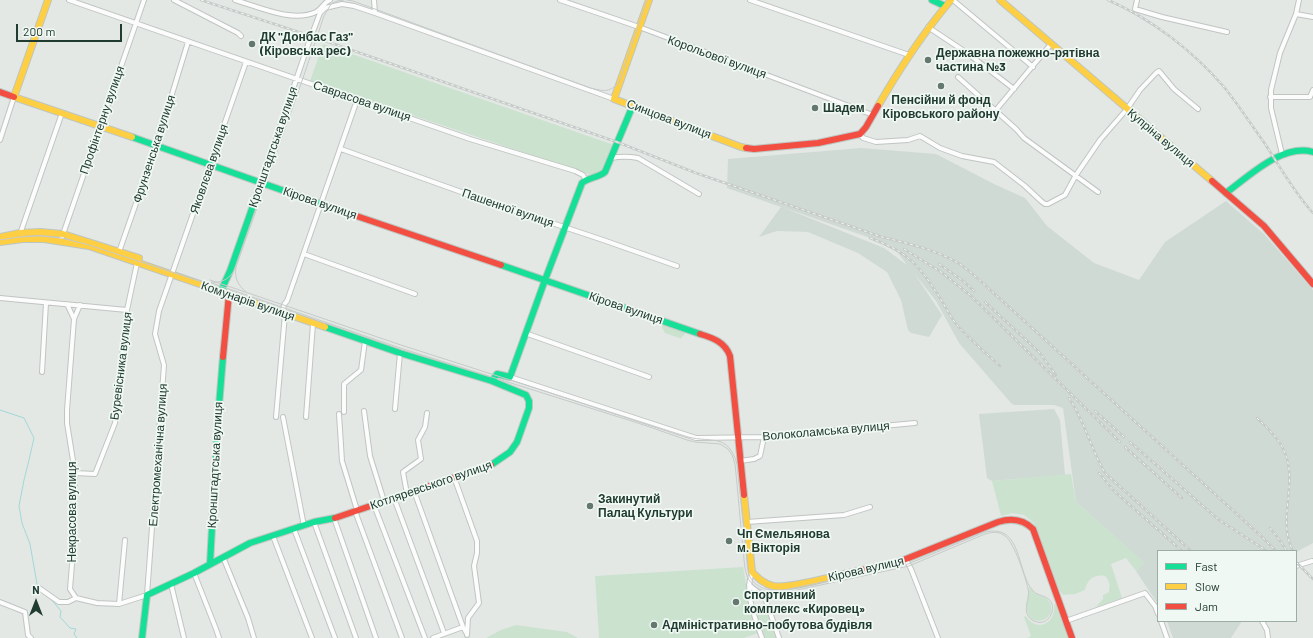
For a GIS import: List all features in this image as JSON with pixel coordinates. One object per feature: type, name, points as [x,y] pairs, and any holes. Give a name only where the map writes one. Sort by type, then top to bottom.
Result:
[{"type":"street","points":[[0,140],[48,0]]},
{"type":"street","name":"Саврасова вулиця","points":[[69,0],[470,139],[575,171],[583,175],[586,180]]},
{"type":"street","name":"Профінтерну вулиця","points":[[62,237],[144,0]]},
{"type":"street","points":[[174,0],[188,6],[241,36]]},
{"type":"street","points":[[235,0],[281,14],[295,16],[317,12],[326,1],[330,0]]},
{"type":"street","points":[[374,0],[375,14]]},
{"type":"street","name":"Корольової вулиця","points":[[560,0],[639,27],[873,115]]},
{"type":"street","points":[[614,99],[649,0]]},
{"type":"street","points":[[750,0],[909,55]]},
{"type":"street","points":[[932,0],[945,6]]},
{"type":"street","points":[[1032,67],[952,0],[945,6],[928,27],[860,134],[863,138],[876,142],[908,140],[920,136],[940,148],[962,156],[994,162],[1025,186],[1041,201],[1048,204],[1065,195],[1076,175],[1100,140],[1156,72],[1159,71],[1174,89],[1198,109]]},
{"type":"street","name":"Купріна вулиця","points":[[1000,0],[1264,226],[1313,284]]},
{"type":"street","points":[[1137,0],[1135,9],[1162,17],[1227,32]]},
{"type":"street","points":[[1282,154],[1271,108],[1270,97],[1280,53],[1296,14],[1299,0]]},
{"type":"street","name":"Синцова вулиця","points":[[329,7],[342,4],[354,6],[633,105],[740,147],[754,149],[784,147],[818,143],[860,134]]},
{"type":"street","name":"Кронштадтська вулиця","points":[[220,291],[230,271],[311,36],[320,13],[323,9],[329,7]]},
{"type":"street","points":[[1296,14],[1313,17]]},
{"type":"street","points":[[928,27],[967,53],[1014,89]]},
{"type":"street","name":"Фрунзенська вулиця","points":[[118,254],[156,146],[188,42]]},
{"type":"street","points":[[996,110],[1051,44]]},
{"type":"street","name":"Яковлєва вулиця","points":[[172,275],[246,62]]},
{"type":"street","points":[[958,76],[996,110],[1024,138],[1098,192]]},
{"type":"street","points":[[1270,97],[1310,97],[1313,90]]},
{"type":"street","name":"Кірова вулиця","points":[[0,92],[721,342],[726,348],[731,360],[752,572],[758,579],[767,585],[780,587],[888,565],[906,560],[1005,520],[1018,520],[1025,522],[1032,529],[1072,638]]},
{"type":"street","points":[[276,417],[285,314],[283,305],[287,302],[357,100]]},
{"type":"street","points":[[510,377],[582,183],[586,180],[602,175],[605,172],[633,105]]},
{"type":"street","points":[[20,236],[62,113]]},
{"type":"street","name":"Пашенної вулиця","points":[[340,149],[677,266]]},
{"type":"street","points":[[1226,193],[1274,158],[1282,154],[1305,149],[1313,152]]},
{"type":"street","points":[[611,158],[619,156],[638,158],[699,194]]},
{"type":"street","name":"Комунарів вулиця","points":[[0,242],[40,232],[62,237],[118,254],[172,275],[313,324],[492,382]]},
{"type":"street","name":"Комунарів вулиця","points":[[0,236],[20,236]]},
{"type":"street","points":[[304,254],[415,294]]},
{"type":"street","name":"Буревісника вулиця","points":[[74,473],[95,474],[115,423],[127,310],[138,261]]},
{"type":"street","name":"Електромеханічна вулиця","points":[[142,638],[147,595],[164,364],[155,334],[159,311],[172,275]]},
{"type":"street","name":"Кронштадтська вулиця","points":[[210,564],[218,418],[229,294]]},
{"type":"street","points":[[0,298],[127,310]]},
{"type":"street","points":[[42,372],[46,303]]},
{"type":"street","points":[[67,304],[74,319]]},
{"type":"street","name":"Некрасова вулиця","points":[[76,598],[70,589],[73,552],[74,473],[67,423],[67,410],[74,319],[80,306]]},
{"type":"street","points":[[306,417],[313,324]]},
{"type":"street","points":[[526,333],[649,377]]},
{"type":"street","points":[[344,412],[344,384],[362,370],[365,341]]},
{"type":"street","points":[[395,409],[400,353]]},
{"type":"street","points":[[492,382],[497,374],[510,377],[687,436],[696,438],[738,438]]},
{"type":"street","name":"Котляревського вулиця","points":[[39,588],[59,602],[68,602],[76,598],[97,603],[119,604],[147,595],[172,584],[250,543],[314,522],[334,518],[494,464],[510,452],[517,442],[529,408],[529,401],[526,395],[521,392],[492,382]]},
{"type":"street","points":[[364,411],[370,456],[384,501]]},
{"type":"street","points":[[406,494],[403,472],[421,459],[418,440],[426,427],[427,413]]},
{"type":"street","points":[[339,414],[342,461],[356,510],[402,638]]},
{"type":"street","points":[[283,417],[304,526]]},
{"type":"street","name":"Волоколамська вулиця","points":[[738,438],[915,423]]},
{"type":"street","points":[[740,461],[754,459],[760,456],[764,437]]},
{"type":"street","points":[[414,491],[467,635],[468,618],[479,603],[474,566],[478,553],[477,541],[454,477]]},
{"type":"street","points":[[394,498],[444,633]]},
{"type":"street","points":[[374,505],[425,638]]},
{"type":"street","points":[[747,522],[844,514],[870,507]]},
{"type":"street","points":[[334,518],[376,638]]},
{"type":"street","points":[[314,522],[356,638]]},
{"type":"street","points":[[294,529],[335,638]]},
{"type":"street","points":[[273,536],[312,638]]},
{"type":"street","points":[[119,604],[125,540]]},
{"type":"street","points":[[223,557],[248,618],[254,638]]},
{"type":"street","points":[[906,560],[911,569],[938,638]]},
{"type":"street","points":[[1297,566],[1312,561]]},
{"type":"street","points":[[752,572],[749,580],[752,606],[762,638]]},
{"type":"street","points":[[194,573],[219,638]]},
{"type":"street","points":[[172,584],[184,638]]},
{"type":"street","points":[[749,584],[764,597],[779,638]]},
{"type":"street","points":[[1066,621],[1145,593],[1155,606],[1157,611]]},
{"type":"street","points":[[0,602],[25,612],[28,635],[31,638]]},
{"type":"street","points":[[1161,622],[1167,638]]},
{"type":"street","points":[[1263,622],[1268,630],[1268,638]]},
{"type":"street","points":[[433,638],[463,626]]},
{"type":"shaded area","points":[[861,148],[936,154],[1025,198],[1047,226],[1094,263],[1139,280],[1165,242],[1226,201],[1264,234],[1313,290],[1313,543],[1297,552],[1297,550],[1157,550],[1157,602],[1136,571],[1144,563],[1076,502],[1063,408],[1054,405],[1014,405],[1011,403],[959,343],[936,301],[914,273],[942,315],[929,337],[911,333],[908,330],[901,300],[887,272],[858,253],[808,232],[777,231],[759,237],[781,207],[727,188],[728,159]],"holes":[[[782,207],[893,246],[907,265],[884,248]]]},
{"type":"shaded area","points":[[1054,409],[1060,420],[1065,475],[992,481],[987,478],[979,414]]},
{"type":"shaded area","points":[[1167,622],[1241,622],[1231,638],[1173,638]]},
{"type":"green space","points":[[323,44],[614,145],[604,170],[596,174],[588,174],[310,81]]},
{"type":"green space","points":[[665,325],[684,332],[685,334],[679,338],[665,333],[662,326]]},
{"type":"green space","points":[[1071,474],[1076,502],[1145,563],[1136,571],[1126,558],[1111,564],[1122,598],[1096,607],[1103,599],[1103,595],[1109,592],[1110,587],[1107,578],[1105,576],[1098,576],[1092,578],[1085,590],[1075,594],[1063,595],[1059,590],[1034,523],[1024,515],[1012,513],[1001,516],[992,481]]},
{"type":"green space","points":[[743,567],[750,606],[758,633],[744,638],[599,638],[595,576]]},
{"type":"green space","points":[[1029,586],[1033,592],[1045,598],[1050,603],[1050,614],[1043,620],[1033,620],[1029,617],[1026,606]]},
{"type":"green space","points":[[1056,604],[1068,638],[1027,638],[1031,636],[1024,617],[1026,616],[1035,624],[1044,624],[1052,617],[1054,605]]},
{"type":"green space","points":[[765,605],[776,638],[765,638],[754,608]]},
{"type":"green space","points":[[516,625],[567,632],[578,638],[486,638],[501,630]]},
{"type":"waterway","points":[[0,410],[24,418],[34,438],[19,506],[22,523],[30,544],[37,584],[39,587]]},
{"type":"waterway","points":[[50,598],[61,611],[60,617],[70,628],[76,629],[74,634],[77,638]]},
{"type":"tram line","points":[[0,240],[39,236],[62,238],[89,245],[199,281],[220,282],[225,280],[233,273],[236,267],[324,16],[331,4],[344,0]]},
{"type":"tram line","points":[[347,0],[599,90],[609,90],[619,83],[647,0]]},
{"type":"tram line","points":[[236,267],[237,281],[246,292]]},
{"type":"tram line","points":[[209,282],[400,348],[687,440],[720,444],[728,449],[735,464],[746,573],[749,580],[757,588],[767,592],[788,592],[909,566],[985,534],[995,532],[1005,536],[1012,545],[1019,561],[1029,593],[1026,609],[1029,616],[1034,621],[1042,622],[1048,619],[1051,615],[1051,601],[1033,591],[1028,583],[1017,551],[1012,542],[1006,535],[997,531],[985,532],[908,564],[784,590],[762,588],[753,582],[749,574],[737,464],[733,454],[724,443],[688,437],[401,345],[210,280]]},
{"type":"railway","points":[[201,0],[314,37],[617,142],[696,173],[882,237],[911,244],[950,258],[977,277],[1275,550]]},
{"type":"railway","points":[[1108,0],[1156,26],[1171,37],[1212,74],[1239,107],[1263,141],[1292,187],[1313,213]]},
{"type":"railway","points":[[870,238],[903,254],[919,268],[933,287],[956,324],[1000,366]]},
{"type":"railway","points":[[904,249],[941,272],[970,295],[1120,442]]},
{"type":"railway","points":[[939,264],[962,280],[974,291]]},
{"type":"railway","points":[[985,302],[1039,352],[1056,375]]},
{"type":"railway","points":[[1069,398],[1075,407],[1105,473],[1190,550]]},
{"type":"railway","points":[[1095,411],[1124,437]]},
{"type":"railway","points":[[1257,418],[1278,440],[1288,461],[1289,487],[1287,526],[1288,539],[1293,550]]},
{"type":"railway","points":[[1130,442],[1219,520],[1265,550]]},
{"type":"railway","points":[[1125,447],[1182,498]]},
{"type":"railway","points":[[1099,473],[1114,491],[1181,550]]},
{"type":"railway","points":[[1270,528],[1286,550]]},
{"type":"railway","points":[[1297,563],[1313,579]]},
{"type":"traffic: fast","points":[[932,0],[945,6]]},
{"type":"traffic: fast","points":[[492,381],[497,374],[510,377],[582,183],[605,172],[633,105]]},
{"type":"traffic: fast","points":[[132,137],[324,205]]},
{"type":"traffic: fast","points":[[1226,193],[1256,170],[1278,157],[1290,152],[1302,150],[1313,152]]},
{"type":"traffic: fast","points":[[221,291],[230,271],[261,183]]},
{"type":"traffic: fast","points":[[501,265],[700,334]]},
{"type":"traffic: fast","points":[[325,327],[400,353],[492,381],[526,395],[529,401],[529,408],[517,442],[510,452],[491,465]]},
{"type":"traffic: fast","points":[[210,564],[223,357]]},
{"type":"traffic: fast","points":[[142,638],[147,595],[194,573],[250,543],[314,522],[335,518]]},
{"type":"traffic: slow","points":[[48,0],[14,97],[132,137]]},
{"type":"traffic: slow","points":[[649,0],[614,99],[746,148]]},
{"type":"traffic: slow","points":[[878,106],[912,51],[951,0]]},
{"type":"traffic: slow","points":[[1000,0],[1212,181]]},
{"type":"traffic: slow","points":[[0,237],[20,233],[40,232],[63,234],[139,258],[137,263]]},
{"type":"traffic: slow","points":[[0,242],[23,239],[44,239],[89,246],[325,327]]},
{"type":"traffic: slow","points":[[744,495],[752,572],[761,580],[767,584],[780,587],[808,583],[844,574]]},
{"type":"traffic: jam","points":[[0,92],[14,97]]},
{"type":"traffic: jam","points":[[746,148],[754,149],[818,143],[860,134],[866,127],[878,106]]},
{"type":"traffic: jam","points":[[1212,181],[1264,226],[1313,284]]},
{"type":"traffic: jam","points":[[324,205],[501,265]]},
{"type":"traffic: jam","points":[[223,357],[229,294]]},
{"type":"traffic: jam","points":[[700,334],[714,339],[722,344],[730,356],[744,495]]},
{"type":"traffic: jam","points":[[335,518],[491,465]]},
{"type":"traffic: jam","points":[[844,574],[896,563],[998,522],[1008,520],[1021,521],[1033,529],[1072,638]]},
{"type":"place","name":"ДК \"Донбас Газ\" (Кіровська рес)","points":[[252,44]]},
{"type":"place","name":"Державна пожежно-рятівна частина №3","points":[[928,60]]},
{"type":"place","name":"Пенсійни й фонд Кіровського району","points":[[941,86]]},
{"type":"place","name":"Шадем","points":[[815,108]]},
{"type":"place","name":"Закинутий Палац Культури","points":[[590,506]]},
{"type":"place","name":"Чп Ємельянова м. Вікторія","points":[[729,541]]},
{"type":"place","name":"Cпортивний комплекс «Кировец»","points":[[736,602]]},
{"type":"place","name":"Адміністративно-побутова будівля","points":[[654,625]]}]
